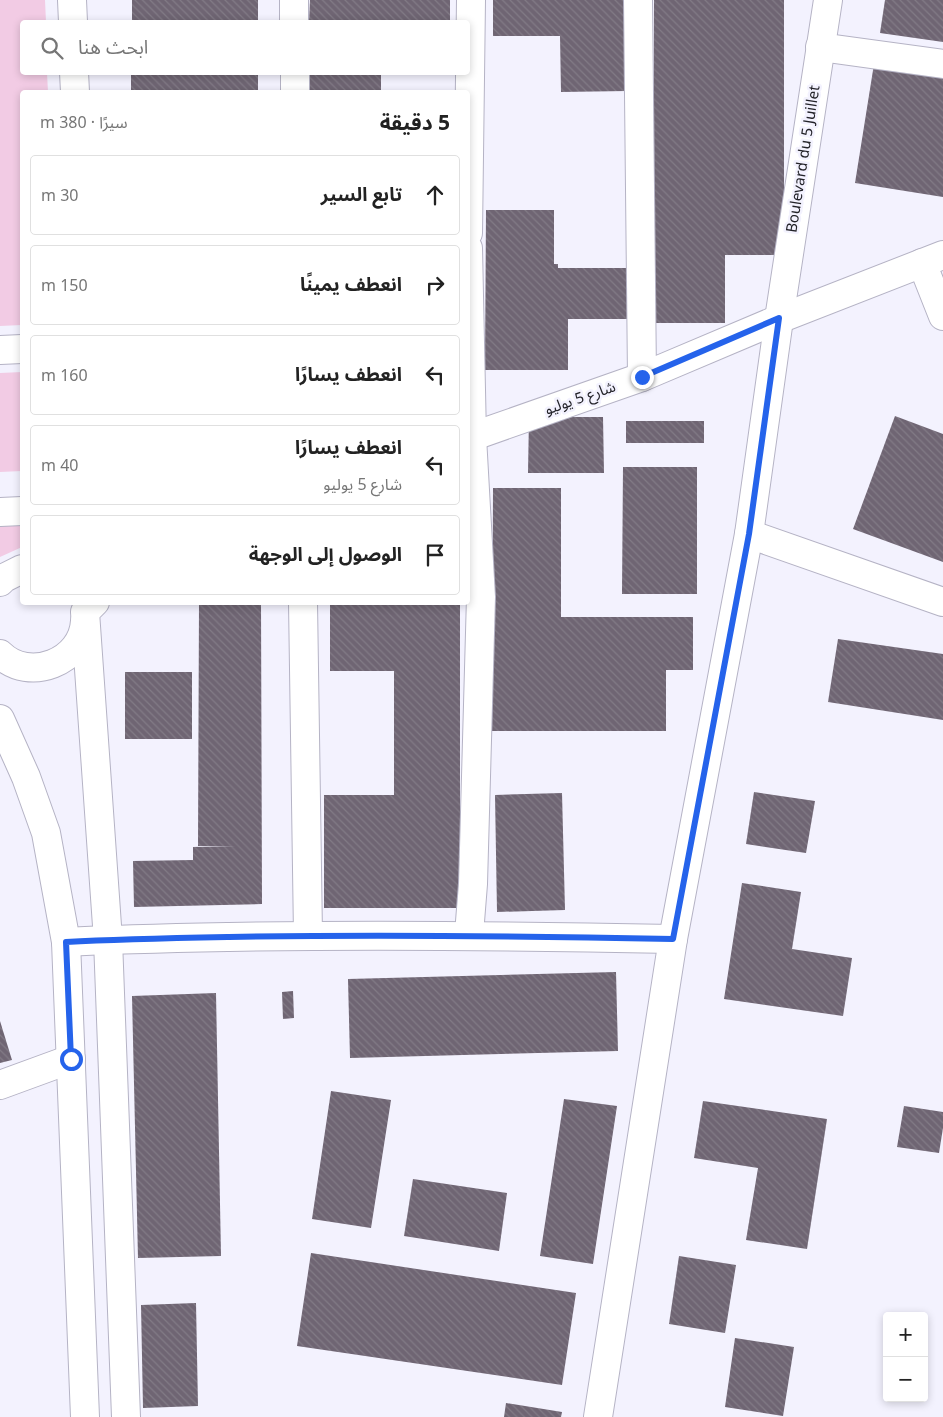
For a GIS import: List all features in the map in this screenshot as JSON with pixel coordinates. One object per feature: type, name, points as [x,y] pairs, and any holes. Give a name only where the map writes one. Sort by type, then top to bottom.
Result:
[{"type":"street","points":[[72,0],[73,20]]},
{"type":"street","points":[[294,0],[294,20]]},
{"type":"street","points":[[470,90],[471,0]]},
{"type":"street","points":[[638,0],[642,377]]},
{"type":"street","name":"Boulevard du 5 Juillet","points":[[598,1417],[673,939],[749,534],[779,318],[828,0]]},
{"type":"street","points":[[820,47],[943,64]]},
{"type":"street","points":[[74,75],[75,90]]},
{"type":"street","points":[[295,75],[295,90]]},
{"type":"street","points":[[933,259],[943,316]]},
{"type":"street","name":"شارع 5 يوليو","points":[[470,438],[642,377],[779,318],[933,259]]},
{"type":"street","points":[[0,350],[20,349]]},
{"type":"street","points":[[469,934],[473,874],[481,597],[470,438]]},
{"type":"street","points":[[0,512],[20,511]]},
{"type":"street","points":[[749,534],[943,602]]},
{"type":"street","points":[[0,582],[20,570]]},
{"type":"street","points":[[303,605],[308,935]]},
{"type":"street","points":[[1,657],[19,666],[36,668],[52,665],[67,657],[78,644],[84,629],[88,606]]},
{"type":"street","points":[[88,606],[108,940],[126,1417]]},
{"type":"street","points":[[2,728],[26,777],[46,833],[66,942],[85,1417]]},
{"type":"street","points":[[66,942],[308,935],[469,934],[673,939]]},
{"type":"street","points":[[0,1085],[71,1059]]},
{"type":"shaded area","points":[[0,0],[45,0],[46,20],[20,20],[20,75],[47,75],[48,90],[20,90],[20,325],[0,326]]},
{"type":"shaded area","points":[[20,372],[20,471],[0,472],[0,373]]},
{"type":"shaded area","points":[[20,523],[20,548],[0,557],[0,525]]},
{"type":"building","points":[[132,0],[258,0],[258,20],[132,20]]},
{"type":"building","points":[[310,0],[450,0],[450,20],[309,20]]},
{"type":"building","points":[[493,0],[628,0],[627,91],[561,92],[560,36],[493,36]]},
{"type":"building","points":[[654,0],[784,0],[784,255],[725,255],[725,323],[653,323]]},
{"type":"building","points":[[885,0],[943,0],[943,42],[880,33]]},
{"type":"building","points":[[874,64],[943,74],[943,197],[855,183]]},
{"type":"building","points":[[131,75],[258,75],[258,90],[131,90]]},
{"type":"building","points":[[309,75],[381,75],[381,90],[309,90]]},
{"type":"building","points":[[486,210],[554,210],[554,264],[558,264],[558,268],[627,268],[627,319],[568,319],[568,370],[485,370]]},
{"type":"building","points":[[895,416],[943,434],[943,562],[853,529]]},
{"type":"building","points":[[529,417],[603,417],[604,473],[528,473]]},
{"type":"building","points":[[626,421],[704,421],[704,443],[626,443]]},
{"type":"building","points":[[623,467],[697,467],[697,594],[622,594]]},
{"type":"building","points":[[493,488],[561,488],[561,617],[693,617],[693,670],[666,670],[666,731],[492,731]]},
{"type":"building","points":[[199,605],[261,605],[262,904],[134,907],[133,861],[193,860],[193,847],[235,846],[198,846]]},
{"type":"building","points":[[330,605],[460,605],[460,908],[324,908],[324,795],[394,795],[394,671],[330,671]]},
{"type":"building","points":[[838,639],[943,654],[943,720],[828,702]]},
{"type":"building","points":[[125,672],[192,672],[192,739],[125,739]]},
{"type":"building","points":[[754,792],[815,801],[806,853],[746,844]]},
{"type":"building","points":[[562,793],[565,910],[497,912],[495,795]]},
{"type":"building","points":[[742,883],[801,892],[792,949],[852,958],[843,1016],[724,999]]},
{"type":"building","points":[[616,972],[618,1051],[350,1058],[348,979]]},
{"type":"building","points":[[293,991],[294,1018],[283,1019],[282,992]]},
{"type":"building","points":[[216,993],[221,1256],[138,1258],[132,996]]},
{"type":"building","points":[[0,1021],[12,1060],[0,1063]]},
{"type":"building","points":[[331,1091],[391,1100],[371,1228],[312,1219]]},
{"type":"building","points":[[564,1099],[617,1106],[593,1264],[540,1256]]},
{"type":"building","points":[[703,1101],[827,1119],[807,1249],[746,1240],[758,1168],[694,1158]]},
{"type":"building","points":[[904,1106],[943,1112],[943,1128],[939,1153],[897,1147]]},
{"type":"building","points":[[413,1179],[507,1193],[499,1251],[404,1236]]},
{"type":"building","points":[[311,1253],[576,1293],[562,1385],[297,1346]]},
{"type":"building","points":[[679,1256],[736,1265],[725,1333],[669,1324]]},
{"type":"building","points":[[196,1303],[198,1406],[143,1408],[141,1305]]},
{"type":"building","points":[[735,1338],[794,1347],[783,1416],[725,1407]]},
{"type":"building","points":[[506,1403],[562,1412],[561,1417],[504,1417]]},
{"type":"route","points":[[71,1059],[66,942],[308,935],[469,934],[673,939],[749,534],[779,318],[642,377]]}]
